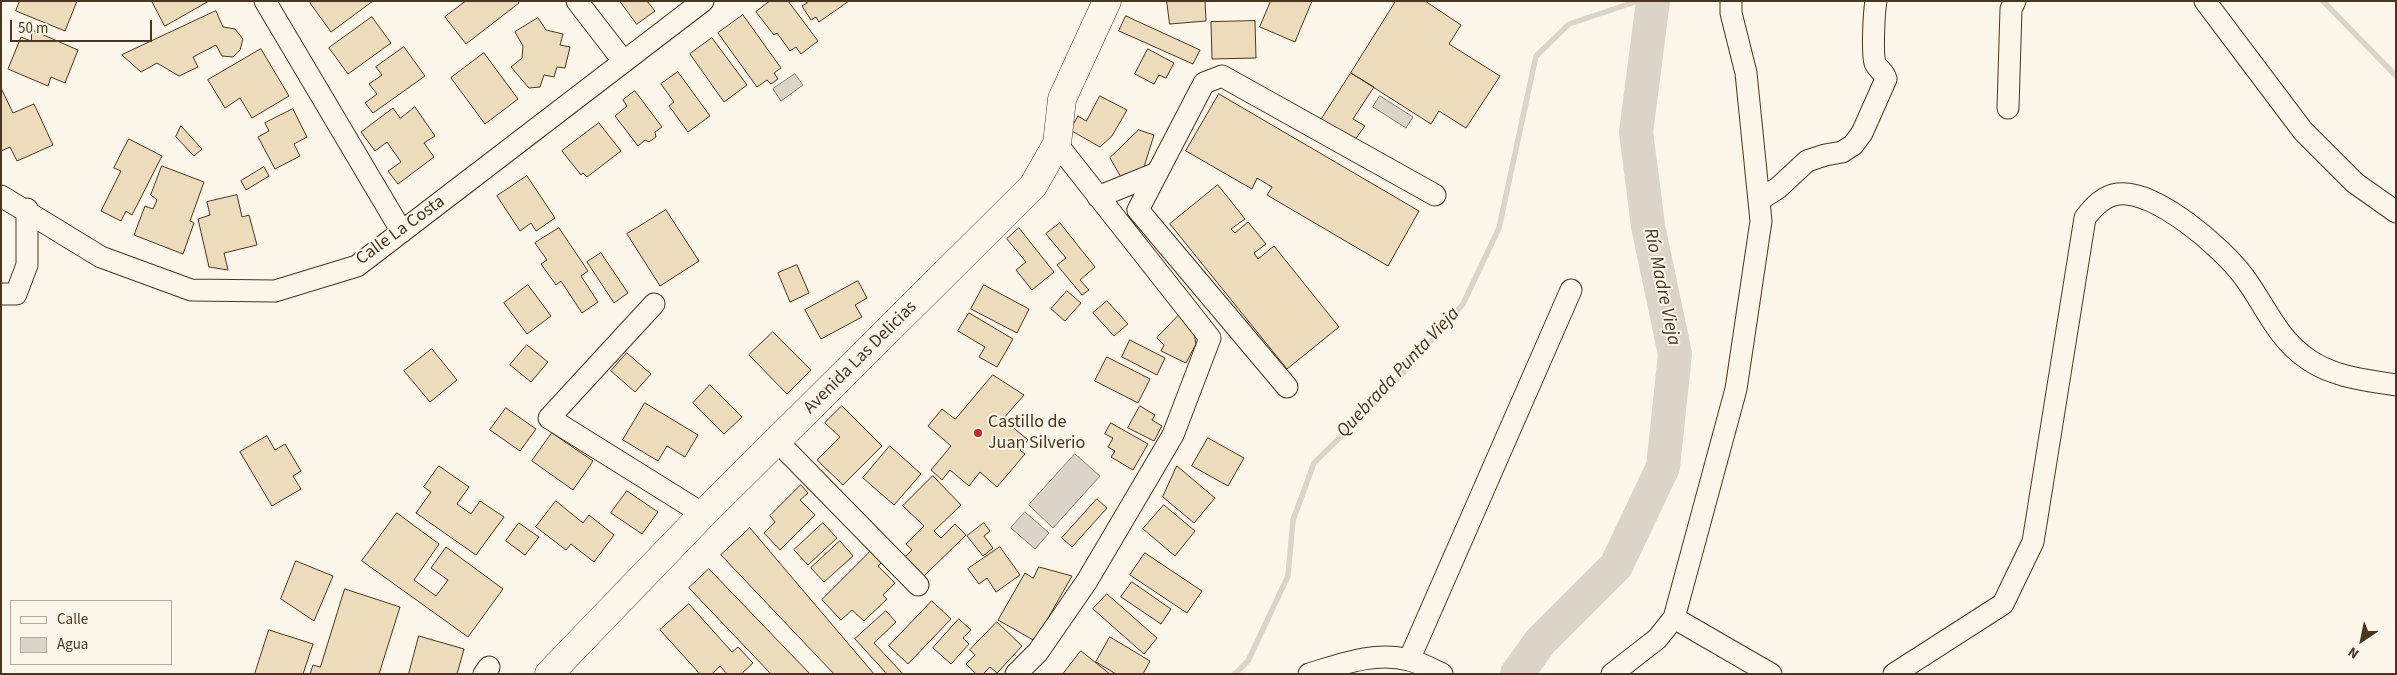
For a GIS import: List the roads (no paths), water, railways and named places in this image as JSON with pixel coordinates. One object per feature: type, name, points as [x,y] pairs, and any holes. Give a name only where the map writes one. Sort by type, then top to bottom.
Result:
[{"type":"main road","name":"Avenida Las Delicias","points":[[549,674],[703,514],[1034,186],[1057,144],[1062,100],[1107,1]]},
{"type":"street","points":[[265,1],[402,232]]},
{"type":"street","points":[[577,1],[624,62]]},
{"type":"street","name":"Calle La Costa","points":[[1,196],[26,209],[101,257],[191,290],[275,291],[357,266],[703,1]]},
{"type":"street","points":[[1612,674],[1657,639],[1674,618],[1736,389],[1761,221],[1746,73],[1731,13],[1731,1]]},
{"type":"street","points":[[1759,200],[1778,188],[1807,161],[1848,149],[1862,133],[1886,79],[1884,73],[1875,62],[1874,24],[1876,1]]},
{"type":"street","points":[[2008,108],[2011,9],[2015,1]]},
{"type":"street","points":[[2205,1],[2303,132],[2355,183],[2396,212]]},
{"type":"street","points":[[1288,387],[1138,210],[1204,82],[1222,76],[1435,195]]},
{"type":"street","points":[[1016,674],[1038,652],[1087,581],[1173,435],[1210,338],[1057,144]]},
{"type":"street","points":[[1098,197],[1157,173]]},
{"type":"street","points":[[1894,674],[2003,604],[2033,542],[2085,218],[2095,204],[2118,194],[2147,198],[2194,227],[2230,262],[2244,276],[2277,332],[2309,360],[2352,378],[2396,384]]},
{"type":"street","points":[[1,294],[16,294],[27,265],[26,209]]},
{"type":"street","points":[[1409,660],[1571,290]]},
{"type":"street","points":[[654,304],[549,418],[703,514]]},
{"type":"street","points":[[777,440],[918,586]]},
{"type":"street","points":[[1674,618],[1770,674]]},
{"type":"street","points":[[1309,674],[1336,670],[1377,657],[1409,660],[1442,674]]},
{"type":"water","points":[[795,74],[803,85],[781,101],[773,89]]},
{"type":"water","points":[[1380,96],[1413,117],[1406,128],[1373,107]]},
{"type":"water","points":[[1075,454],[1100,476],[1053,528],[1029,505]]},
{"type":"water","points":[[1025,512],[1049,533],[1035,549],[1011,528]]},
{"type":"waterway","name":"Quebrada Punta Vieja","points":[[1235,674],[1248,661],[1288,576],[1293,520],[1314,463],[1391,387],[1463,304],[1499,228],[1536,56],[1569,24],[1638,1]]},
{"type":"waterway","name":"Río Madre Vieja","points":[[1517,674],[1540,642],[1616,566],[1663,467],[1675,354],[1648,226],[1636,132],[1653,1]]},
{"type":"waterway","points":[[2323,1],[2396,76]]},
{"type":"place","name":"Castillo de Juan Silverio","points":[[978,433]]}]
